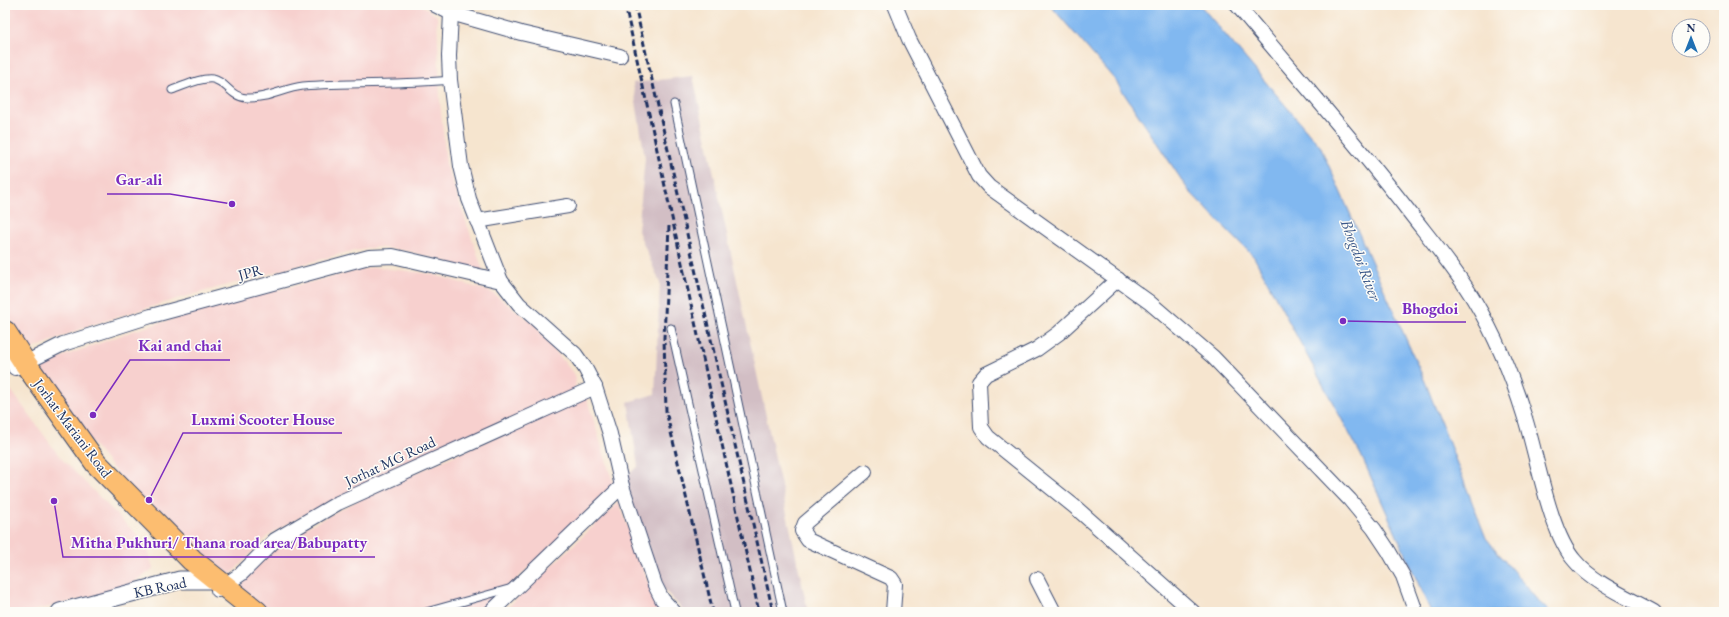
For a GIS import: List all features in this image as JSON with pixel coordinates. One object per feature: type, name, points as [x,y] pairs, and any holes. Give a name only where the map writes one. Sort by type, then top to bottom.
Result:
[{"type":"highway","name":"Jorhat Mariani Road","points":[[5,332],[12,361],[96,463],[214,584],[239,612]]},
{"type":"highway","name":"Jorhat Mariani Road","points":[[214,584],[257,612]]},
{"type":"street","points":[[435,5],[451,13],[620,56]]},
{"type":"street","points":[[895,5],[909,39],[979,176],[989,187],[1149,302],[1213,356],[1350,500],[1388,550],[1403,576],[1416,612]]},
{"type":"street","points":[[1237,5],[1386,182],[1454,269],[1475,301],[1493,337],[1522,408],[1554,521],[1568,551],[1575,562],[1591,576],[1654,612]]},
{"type":"street","points":[[451,13],[449,56],[450,80],[461,166],[465,186],[477,221],[501,281],[519,304],[575,354],[585,368],[595,387],[610,434],[622,486],[655,585],[662,599],[674,612]]},
{"type":"street","points":[[477,221],[568,206]]},
{"type":"street","name":"JPR","points":[[12,361],[151,316],[369,257],[392,256],[501,281]]},
{"type":"street","points":[[1118,279],[1059,334],[1037,349],[981,378],[981,427],[988,437],[1081,512],[1193,612]]},
{"type":"street","name":"Jorhat MG Road","points":[[214,584],[241,574],[275,540],[338,504],[595,387]]},
{"type":"street","points":[[865,472],[805,523],[802,532],[808,540],[891,578],[895,584],[893,612]]},
{"type":"street","points":[[491,612],[520,586],[622,486]]},
{"type":"street","points":[[1037,579],[1054,612]]},
{"type":"street","name":"KB Road","points":[[60,612],[180,580],[214,584]]},
{"type":"lane","points":[[172,90],[203,80],[213,79],[236,96],[247,98],[264,97],[302,86],[422,83],[450,80]]},
{"type":"lane","points":[[674,104],[783,612]]},
{"type":"lane","points":[[672,328],[735,612]]},
{"type":"lane","points":[[426,612],[520,586]]},
{"type":"shaded area","points":[[5,5],[421,5],[437,16],[440,101],[446,164],[484,273],[408,251],[376,247],[344,253],[180,298],[88,326],[30,350],[5,310]]},
{"type":"shaded area","points":[[693,76],[808,612],[685,612],[657,582],[625,479],[629,473],[638,467],[628,402],[655,394],[660,283],[638,231],[645,158],[633,83]]},
{"type":"shaded area","points":[[374,267],[432,274],[491,292],[533,323],[576,377],[575,391],[403,466],[291,522],[269,535],[230,575],[199,551],[128,487],[74,421],[39,365],[133,331],[236,300]]},
{"type":"shaded area","points":[[5,382],[60,457],[147,545],[153,569],[124,589],[28,612],[5,612]]},
{"type":"shaded area","points":[[586,396],[614,486],[482,612],[266,612],[240,587],[277,543],[378,490]]},
{"type":"shaded area","points":[[619,502],[647,580],[664,612],[503,612]]},
{"type":"water","name":"Bhogdoi River","points":[[1050,5],[1200,5],[1320,146],[1426,384],[1486,538],[1538,601],[1550,612],[1431,612],[1361,455],[1254,257],[1189,191],[1115,80]]},
{"type":"railway","points":[[625,5],[759,612]]},
{"type":"railway","points":[[635,5],[773,612]]},
{"type":"railway","points":[[669,226],[664,338],[666,411],[713,612]]},
{"type":"place","name":"Gar-ali","points":[[232,204]]},
{"type":"place","name":"Bhogdoi","points":[[1343,321]]},
{"type":"place","name":"Kai and chai","points":[[93,415]]},
{"type":"place","name":"Luxmi Scooter House","points":[[149,500]]},
{"type":"place","name":"Mitha Pukhuri/ Thana road area/Babupatty","points":[[54,501]]}]
